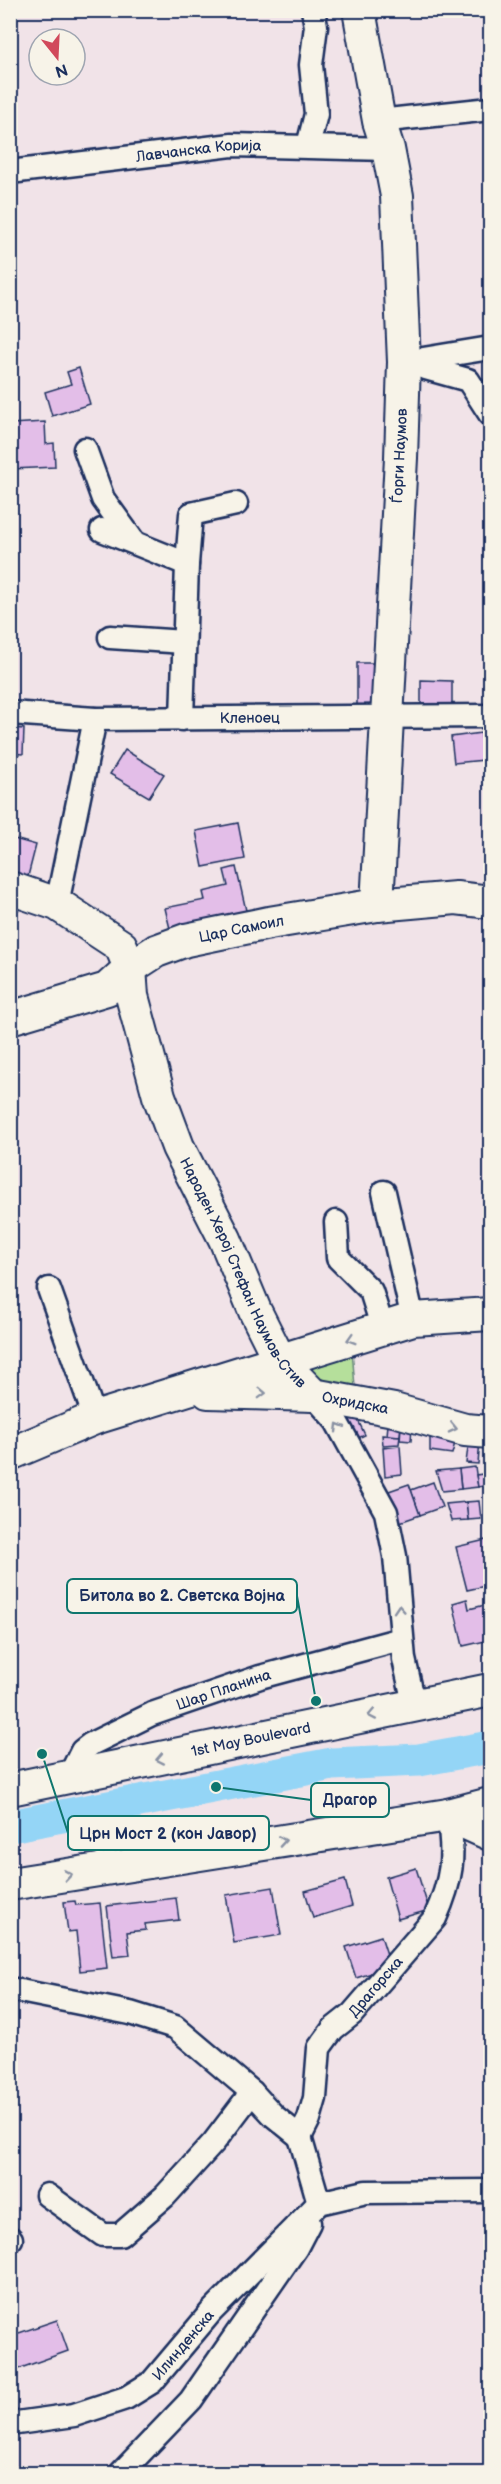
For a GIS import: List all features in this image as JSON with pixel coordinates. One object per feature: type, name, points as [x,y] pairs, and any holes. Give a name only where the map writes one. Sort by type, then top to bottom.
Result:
[{"type":"street","points":[[308,146],[316,114],[311,64],[316,26],[313,10]]},
{"type":"street","name":"Ѓорги Наумов","points":[[359,10],[397,196],[404,362],[377,905]]},
{"type":"street","name":"Лавчанска Корија","points":[[10,172],[232,145],[308,146],[384,135],[490,109]]},
{"type":"street","points":[[404,362],[490,348]]},
{"type":"street","points":[[404,362],[468,380],[490,414]]},
{"type":"street","points":[[86,449],[103,499],[134,542]]},
{"type":"street","points":[[182,719],[186,564],[191,514],[236,504]]},
{"type":"street","points":[[102,530],[186,564]]},
{"type":"street","points":[[110,637],[184,642]]},
{"type":"street","name":"Кленоец","points":[[10,713],[95,720],[490,717]]},
{"type":"street","points":[[57,904],[95,720]]},
{"type":"street","name":"Народен Херој Стефан Наумов-Стив","points":[[10,888],[57,904],[121,946],[130,968],[132,996],[159,1096],[178,1147],[225,1239],[255,1311],[280,1361],[336,1421],[386,1512],[395,1556],[401,1639],[411,1690],[420,1706]]},
{"type":"street","name":"Цар Самоил","points":[[10,1018],[107,989],[130,968],[156,951],[186,940],[377,905],[456,898],[490,902]]},
{"type":"street","points":[[384,1192],[413,1319]]},
{"type":"street","points":[[336,1222],[338,1258],[371,1291],[383,1329]]},
{"type":"street","points":[[49,1289],[95,1418]]},
{"type":"street","name":"Охридска","points":[[10,1454],[95,1418],[413,1319],[490,1314]]},
{"type":"street","name":"Охридска","points":[[183,1391],[313,1395],[394,1410],[465,1430],[490,1432]]},
{"type":"street","name":"Шар Планина","points":[[69,1777],[82,1752],[91,1744],[152,1714],[260,1677],[401,1639]]},
{"type":"street","name":"1st May Boulevard","points":[[10,1789],[490,1690]]},
{"type":"street","points":[[448,1815],[475,1797],[490,1791]]},
{"type":"street","points":[[10,1884],[448,1815],[490,1804]]},
{"type":"street","points":[[448,1815],[490,1834]]},
{"type":"street","name":"Драгорска","points":[[300,2137],[309,2119],[315,2098],[319,2048],[333,2029],[352,2014],[435,1918],[444,1899],[451,1872],[453,1847],[448,1815]]},
{"type":"street","points":[[10,1989],[130,2013],[175,2027],[252,2092],[274,2116],[300,2137],[319,2203],[296,2248],[191,2400],[120,2474]]},
{"type":"street","points":[[48,2195],[103,2235],[120,2235],[172,2188],[214,2142],[252,2092]]},
{"type":"street","points":[[319,2203],[366,2192],[490,2191]]},
{"type":"street","name":"Илинденска","points":[[10,2424],[74,2415],[126,2398],[152,2382],[212,2312],[319,2203]]},
{"type":"green space","points":[[352,1350],[355,1387],[310,1386],[301,1363]]},
{"type":"building","points":[[79,368],[90,404],[52,416],[45,392],[71,384],[67,372]]},
{"type":"building","points":[[45,422],[46,444],[54,443],[55,467],[12,469],[10,424]]},
{"type":"building","points":[[357,663],[384,663],[384,712],[357,712]]},
{"type":"building","points":[[421,680],[452,681],[452,708],[421,708]]},
{"type":"building","points":[[10,728],[24,729],[23,754],[10,753]]},
{"type":"building","points":[[481,733],[484,760],[454,763],[451,737]]},
{"type":"building","points":[[125,750],[164,774],[149,797],[110,774]]},
{"type":"building","points":[[238,823],[245,859],[203,867],[196,831]]},
{"type":"building","points":[[11,838],[36,845],[27,880],[10,876]]},
{"type":"building","points":[[236,867],[248,919],[172,937],[165,908],[205,900],[203,892],[228,886],[224,870]]},
{"type":"building","points":[[342,1414],[355,1414],[365,1435],[354,1440]]},
{"type":"building","points":[[389,1414],[402,1415],[400,1436],[387,1435]]},
{"type":"building","points":[[401,1426],[412,1427],[411,1441],[400,1440]]},
{"type":"building","points":[[430,1432],[456,1439],[452,1454],[430,1451]]},
{"type":"building","points":[[382,1435],[400,1436],[399,1444],[383,1445]]},
{"type":"building","points":[[490,1438],[490,1470],[487,1470],[483,1439]]},
{"type":"building","points":[[469,1439],[480,1440],[478,1464],[466,1463]]},
{"type":"building","points":[[400,1446],[402,1474],[385,1476],[383,1448]]},
{"type":"building","points":[[475,1467],[478,1487],[461,1489],[459,1469]]},
{"type":"building","points":[[459,1469],[461,1489],[442,1491],[436,1471]]},
{"type":"building","points":[[490,1473],[490,1485],[478,1487],[476,1475]]},
{"type":"building","points":[[433,1482],[442,1507],[420,1515],[411,1490]]},
{"type":"building","points":[[409,1484],[420,1515],[397,1523],[386,1492]]},
{"type":"building","points":[[479,1501],[481,1519],[468,1520],[466,1502]]},
{"type":"building","points":[[466,1502],[468,1520],[451,1521],[446,1504]]},
{"type":"building","points":[[490,1539],[490,1585],[467,1590],[456,1547]]},
{"type":"building","points":[[467,1599],[469,1609],[485,1605],[490,1640],[463,1646],[453,1603]]},
{"type":"building","points":[[490,1604],[490,1628],[485,1605]]},
{"type":"building","points":[[416,1868],[429,1910],[398,1919],[386,1877]]},
{"type":"building","points":[[345,1880],[352,1906],[313,1918],[305,1891]]},
{"type":"building","points":[[273,1887],[281,1935],[234,1943],[226,1895]]},
{"type":"building","points":[[176,1898],[179,1920],[145,1924],[146,1930],[127,1932],[130,1955],[113,1957],[107,1906]]},
{"type":"building","points":[[75,1901],[76,1905],[100,1903],[107,1968],[80,1971],[76,1931],[68,1932],[64,1902]]},
{"type":"building","points":[[381,1936],[391,1967],[356,1978],[346,1947]]},
{"type":"building","points":[[57,2320],[68,2351],[18,2369],[10,2347],[10,2336]]},
{"type":"waterway","points":[[10,1826],[332,1764],[419,1760],[490,1747]]},
{"type":"place","name":"Битола во 2. Светска Војна","points":[[316,1701]]},
{"type":"place","name":"Црн Мост 2 (кон Јавор)","points":[[42,1754]]},
{"type":"place","name":"Драгор","points":[[216,1787]]}]
